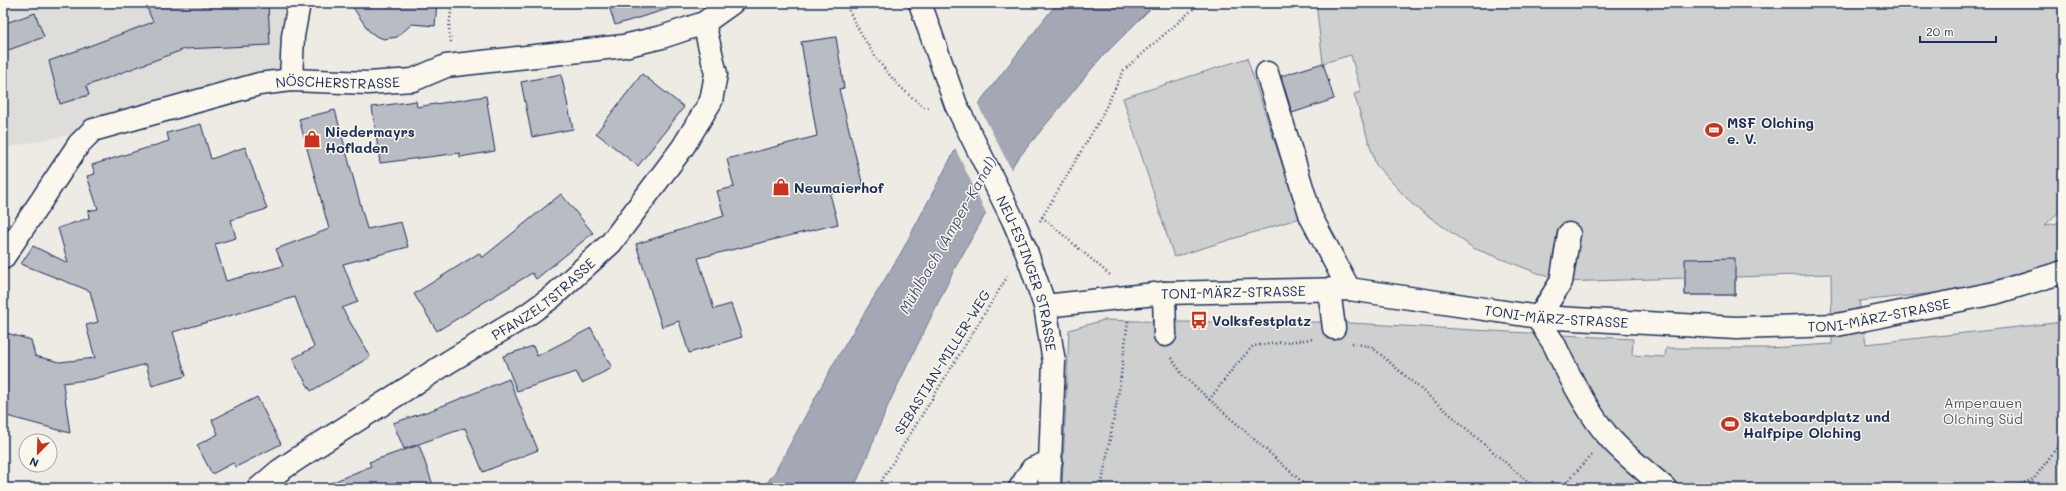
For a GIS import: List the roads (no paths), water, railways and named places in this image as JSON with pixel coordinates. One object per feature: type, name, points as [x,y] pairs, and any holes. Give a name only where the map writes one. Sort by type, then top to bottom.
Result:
[{"type":"street","points":[[291,80],[294,36],[300,3]]},
{"type":"street","name":"NÖSCHERSTRASSE","points":[[3,258],[79,144],[93,130],[259,84],[291,80],[368,83],[413,80],[446,66],[624,46],[662,37],[704,23],[732,3]]},
{"type":"street","name":"NEU-ESTINGER STRASSE","points":[[920,3],[948,108],[1013,220],[1025,248],[1045,306],[1054,362],[1049,488]]},
{"type":"street","name":"PFANZELTSTRASSE","points":[[259,488],[279,471],[319,445],[450,361],[527,315],[552,297],[611,243],[683,147],[711,101],[716,74],[704,23]]},
{"type":"street","points":[[1266,73],[1311,216],[1339,290],[1340,334]]},
{"type":"street","points":[[1569,234],[1561,282],[1539,317],[1540,324],[1548,333],[1564,366],[1592,414],[1610,438],[1665,488]]},
{"type":"street","name":"TONI-MÄRZ-STRASSE","points":[[1045,306],[1164,293],[1339,290],[1539,317],[1736,328],[1837,325],[1995,294],[2063,272]]},
{"type":"street","points":[[1164,293],[1165,334]]},
{"type":"street","points":[[1020,488],[1032,469],[1051,460]]},
{"type":"water","name":"Mühlbach (Amper-Kanal)","points":[[1057,3],[1156,3],[1099,60],[1015,162],[956,266],[889,403],[853,488],[763,488],[775,472],[834,363],[902,251],[982,99]]},
{"type":"place","name":"MSF Olching e. V.","points":[[1714,130]]},
{"type":"place","name":"Niedermayrs Hofladen","points":[[312,139]]},
{"type":"place","name":"Neumaierhof","points":[[781,187]]},
{"type":"place","name":"Volksfestplatz","points":[[1199,320]]},
{"type":"place","name":"Skateboardplatz und Halfpipe Olching","points":[[1730,424]]},
{"type":"park label","name":"Amperauen Olching Süd","points":[[1983,410]]}]
